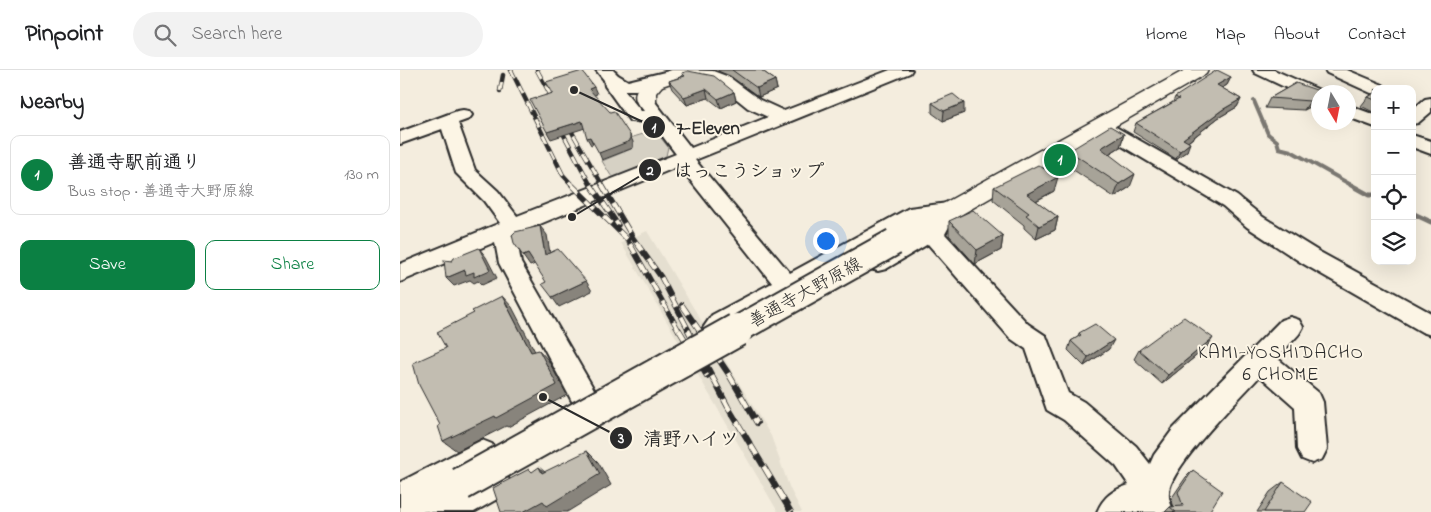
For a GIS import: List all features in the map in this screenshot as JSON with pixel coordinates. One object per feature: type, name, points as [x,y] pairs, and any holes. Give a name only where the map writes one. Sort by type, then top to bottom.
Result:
[{"type":"main road","name":"善通寺大野原線","points":[[410,512],[453,498],[948,210],[1101,126],[1193,71]]},
{"type":"main road","points":[[651,109],[646,92],[655,82],[683,72]]},
{"type":"street","points":[[400,273],[904,70]]},
{"type":"street","points":[[1261,70],[1311,93]]},
{"type":"street","points":[[1333,70],[1371,86]]},
{"type":"street","points":[[608,76],[628,86],[683,72],[713,76],[723,80],[754,104],[784,118]]},
{"type":"street","points":[[608,76],[613,86],[636,117],[651,109],[685,157],[787,286]]},
{"type":"street","points":[[1356,114],[1371,120]]},
{"type":"street","points":[[400,138],[456,118],[466,173],[491,196],[509,228],[510,263],[585,398]]},
{"type":"street","points":[[1101,126],[1230,201],[1255,222],[1310,258],[1431,324]]},
{"type":"street","points":[[1416,142],[1431,148]]},
{"type":"street","points":[[948,210],[938,229],[742,342],[728,347],[714,331],[721,322],[916,213],[948,210]]},
{"type":"street","points":[[931,233],[1019,331],[1037,343],[1057,401],[1074,411],[1126,456],[1156,502]]},
{"type":"street","points":[[1156,502],[1165,465],[1183,439],[1290,327]]},
{"type":"street","points":[[400,499],[657,357],[670,357],[681,371],[673,381],[453,498]]},
{"type":"street","points":[[1260,359],[1286,384],[1309,402],[1312,449]]},
{"type":"street","points":[[1113,512],[1122,503],[1156,502]]},
{"type":"shaded area","points":[[650,132],[657,133],[668,147],[666,156],[613,179],[602,161],[631,149],[633,146],[630,138]]},
{"type":"shaded area","points":[[647,231],[771,436],[790,489],[802,512],[778,512],[621,243]]},
{"type":"building","points":[[732,70],[761,70],[775,80],[757,88]]},
{"type":"building","points":[[1217,70],[1231,77],[1217,85],[1241,99],[1222,110],[1183,139],[1190,143],[1180,151],[1136,123],[1179,99],[1175,97]]},
{"type":"building","points":[[582,71],[594,87],[589,89],[610,112],[614,111],[630,135],[630,141],[599,153],[590,137],[587,138],[582,121],[547,132],[530,100],[553,93],[546,82]]},
{"type":"building","points":[[688,71],[714,76],[734,92],[718,99],[706,89],[684,97],[669,81],[685,76],[682,73]]},
{"type":"building","points":[[1296,83],[1311,88],[1310,101],[1270,98]]},
{"type":"building","points":[[953,94],[964,103],[944,111],[932,103]]},
{"type":"building","points":[[1110,126],[1124,134],[1101,148],[1135,174],[1119,184],[1069,151]]},
{"type":"building","points":[[1038,165],[1058,177],[1027,194],[1058,217],[1039,226],[1026,215],[1029,213],[994,187]]},
{"type":"building","points":[[973,210],[1003,236],[977,250],[949,221]]},
{"type":"building","points":[[540,226],[545,255],[558,249],[586,281],[552,297],[542,284],[546,282],[528,254],[523,256],[514,243],[512,235],[515,232]]},
{"type":"building","points":[[479,248],[490,270],[474,277],[474,272],[466,275],[465,270],[446,278],[444,260],[452,261],[454,258]]},
{"type":"building","points":[[502,296],[531,352],[539,350],[557,385],[496,418],[495,416],[443,441],[438,426],[440,425],[419,385],[413,363],[446,348],[437,332]]},
{"type":"building","points":[[1184,317],[1213,338],[1168,375],[1139,350]]},
{"type":"building","points":[[1095,324],[1114,340],[1088,357],[1071,341],[1081,335],[1079,333]]},
{"type":"building","points":[[587,451],[600,474],[547,506],[543,501],[523,512],[501,512],[493,488],[529,469],[532,472],[539,467],[542,473]]},
{"type":"building","points":[[1193,470],[1222,491],[1209,512],[1176,512],[1170,507],[1183,506],[1178,492]]},
{"type":"building","points":[[1283,482],[1312,502],[1305,512],[1264,512]]},
{"type":"waterway","points":[[1254,101],[1268,134],[1277,141],[1279,148],[1291,151],[1353,186]]},
{"type":"waterway","points":[[1351,185],[1371,195]]},
{"type":"waterway","points":[[1416,215],[1431,222]]},
{"type":"railway","points":[[511,70],[563,175],[573,186]]},
{"type":"railway","points":[[537,70],[556,105]]},
{"type":"railway","points":[[500,91],[503,75]]},
{"type":"railway","points":[[565,120],[603,186]]},
{"type":"railway","points":[[557,122],[591,186]]},
{"type":"railway","points":[[591,185],[618,225]]},
{"type":"railway","points":[[602,185],[633,238],[661,277],[689,331]]},
{"type":"railway","points":[[573,186],[628,240]]},
{"type":"railway","points":[[630,244],[679,331]]},
{"type":"railway","points":[[682,305],[700,331]]},
{"type":"railway","points":[[679,330],[707,376]]},
{"type":"railway","points":[[688,330],[728,407],[791,512]]},
{"type":"railway","points":[[699,330],[728,373],[757,423]]},
{"type":"place","name":"7-Eleven","points":[[574,90]]},
{"type":"place","name":"善通寺駅前通り","points":[[1060,160]]},
{"type":"place","name":"はっこうショップ","points":[[572,217]]},
{"type":"place","name":"清野ハイツ","points":[[543,397]]},
{"type":"district","name":"KAMI-YOSHIDACHO 6 CHOME","points":[[1281,362]]}]
